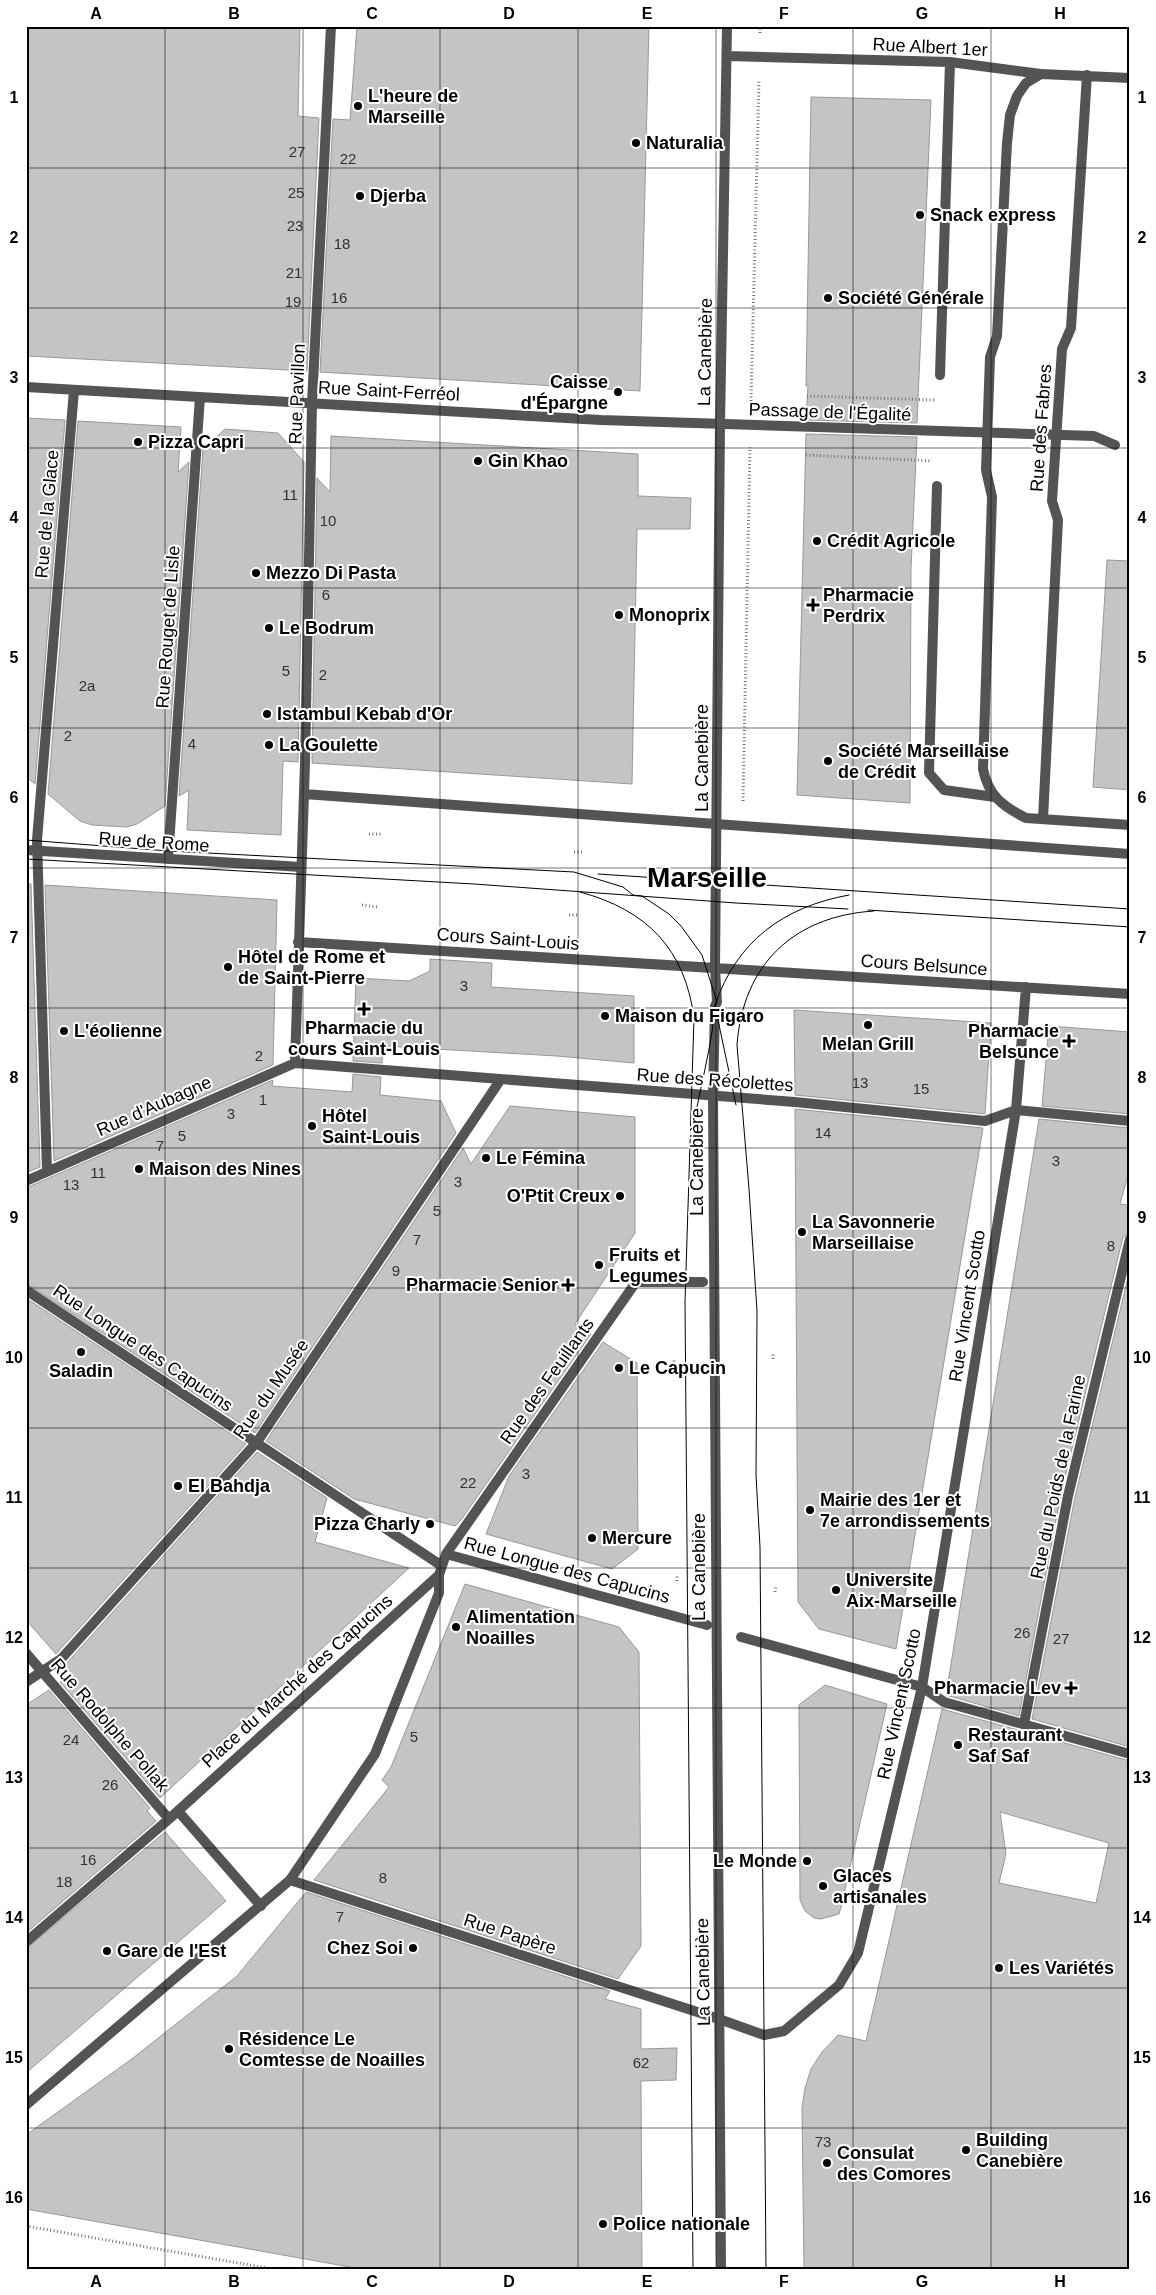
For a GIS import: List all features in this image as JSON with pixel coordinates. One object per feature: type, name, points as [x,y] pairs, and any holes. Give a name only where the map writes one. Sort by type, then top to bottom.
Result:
[{"type":"street","name":"Rue Pavillon","points":[[304,794],[312,403],[331,26]]},
{"type":"street","name":"La Canebière","points":[[721,2269],[713,1096],[715,1006],[717,1002],[715,968],[718,825],[720,425],[727,26]]},
{"type":"street","name":"Rue Albert 1er","points":[[727,56],[950,62],[1041,74],[1130,78]]},
{"type":"street","points":[[940,375],[950,62]]},
{"type":"street","points":[[1041,74],[1026,83],[1017,96],[1008,127],[997,336],[990,357],[986,470],[992,498],[983,769],[986,784],[995,797],[1012,811],[1026,818],[1130,825]]},
{"type":"street","name":"Rue des Fabres","points":[[1043,819],[1058,520],[1052,501],[1062,349],[1071,328],[1087,75]]},
{"type":"street","name":"Rue Saint-Ferréol","points":[[26,387],[720,425]]},
{"type":"street","name":"Rue de la Glace","points":[[47,1171],[31,850],[74,390]]},
{"type":"street","name":"Rue Rouget de Lisle","points":[[168,859],[200,397]]},
{"type":"street","name":"Passage de l'Égalité","points":[[720,425],[1094,436],[1115,445]]},
{"type":"street","points":[[937,486],[929,773],[944,790],[995,797]]},
{"type":"street","points":[[295,1063],[304,794],[1130,854]]},
{"type":"street","name":"Rue de Rome","points":[[31,850],[301,867]]},
{"type":"street","name":"Cours Saint-Louis","points":[[298,942],[715,968]]},
{"type":"street","name":"Cours Belsunce","points":[[715,968],[1130,994]]},
{"type":"street","name":"Rue Vincent Scotto","points":[[720,2019],[764,2035],[784,2031],[839,1985],[858,1953],[922,1687],[1016,1110],[1026,988]]},
{"type":"street","name":"Rue d'Aubagne","points":[[26,1181],[295,1063]]},
{"type":"street","name":"Rue des Récolettes","points":[[295,1063],[795,1102],[985,1122],[1016,1110],[1130,1121]]},
{"type":"street","name":"Rue du Musée","points":[[26,1682],[61,1658],[256,1442],[501,1079]]},
{"type":"street","name":"Rue du Poids de la Farine","points":[[1024,1724],[1068,1496],[1130,1239]]},
{"type":"street","name":"Rue des Feuillants","points":[[446,1554],[636,1282],[703,1282]]},
{"type":"street","name":"Rue Longue des Capucins","points":[[26,1290],[256,1442],[441,1570]]},
{"type":"street","name":"Rue Longue des Capucins","points":[[446,1554],[707,1625]]},
{"type":"street","name":"Place du Marché des Capucins","points":[[26,2105],[290,1880],[375,1754],[439,1593],[441,1570],[446,1554]]},
{"type":"street","name":"Place du Marché des Capucins","points":[[26,1942],[178,1811],[441,1570]]},
{"type":"street","points":[[741,1637],[922,1687],[944,1702],[1130,1754]]},
{"type":"street","name":"Rue Rodolphe Pollak","points":[[26,1653],[169,1819]]},
{"type":"street","points":[[178,1811],[261,1906]]},
{"type":"street","name":"Rue Papère","points":[[290,1880],[720,2019]]},
{"type":"path","points":[[807,396],[940,400]]},
{"type":"path","points":[[806,456],[938,461]]},
{"type":"path","points":[[369,834],[382,834]]},
{"type":"path","points":[[574,852],[583,852]]},
{"type":"path","points":[[362,906],[377,907]]},
{"type":"path","points":[[569,915],[579,915]]},
{"type":"path","points":[[674,1358],[674,1365]]},
{"type":"path","points":[[677,1575],[677,1581]]},
{"type":"path","points":[[775,1592],[776,1586]]},
{"type":"path","points":[[26,2226],[273,2269]]},
{"type":"building","points":[[26,26],[300,26],[298,116],[319,118],[307,371],[26,356]]},
{"type":"building","points":[[357,26],[649,26],[640,391],[320,372],[333,119],[350,120]]},
{"type":"building","points":[[811,97],[931,100],[917,423],[806,420]]},
{"type":"building","points":[[26,418],[65,420],[35,784],[26,777]]},
{"type":"building","points":[[78,421],[181,427],[178,472],[189,462],[165,806],[137,824],[127,827],[92,825],[80,821],[48,794]]},
{"type":"building","points":[[225,429],[278,433],[304,462],[298,762],[283,761],[281,835],[187,830],[189,790],[179,796],[203,449]]},
{"type":"building","points":[[806,434],[917,437],[911,569],[910,803],[797,795]]},
{"type":"building","points":[[331,436],[638,454],[638,496],[691,498],[690,529],[637,529],[632,784],[312,763],[317,478],[330,492]]},
{"type":"building","points":[[1107,560],[1130,561],[1130,790],[1093,787]]},
{"type":"building","points":[[26,884],[31,884],[40,1167],[26,1173]]},
{"type":"building","points":[[45,885],[277,900],[273,1065],[54,1161]]},
{"type":"building","points":[[430,959],[492,963],[491,987],[634,996],[634,1063],[557,1056],[383,1046],[382,1063],[353,1061],[356,978],[409,981],[430,971]]},
{"type":"building","points":[[794,1010],[991,1023],[985,1114],[795,1095]]},
{"type":"building","points":[[1049,1026],[1130,1032],[1130,1114],[1042,1106]]},
{"type":"building","points":[[353,1074],[381,1077],[380,1095],[441,1101],[456,1133],[255,1433],[26,1283],[26,1188],[273,1080],[272,1086],[352,1092]]},
{"type":"building","points":[[510,1106],[635,1117],[635,1233],[575,1324],[591,1334],[455,1526],[354,1499],[266,1441],[463,1148],[471,1164]]},
{"type":"building","points":[[795,1109],[983,1128],[896,1649],[819,1629],[798,1602]]},
{"type":"building","points":[[1039,1119],[1130,1128],[1130,1168],[1120,1204],[1130,1205],[1130,1232],[1123,1237],[1061,1494],[1019,1716],[946,1695]]},
{"type":"building","points":[[1130,1269],[1130,1747],[1032,1719],[1075,1497]]},
{"type":"building","points":[[26,1298],[246,1444],[56,1654],[26,1620]]},
{"type":"building","points":[[603,1342],[637,1363],[638,1549],[612,1569],[486,1534],[509,1476]]},
{"type":"building","points":[[257,1452],[327,1498],[315,1542],[409,1568],[160,1798],[60,1682],[73,1674],[65,1665]]},
{"type":"building","points":[[465,1584],[619,1627],[639,1652],[641,1946],[618,1979],[314,1880],[389,1787],[382,1780],[391,1767]]},
{"type":"building","points":[[825,1685],[887,1704],[839,1914],[821,1919],[814,1918],[805,1911],[800,1900],[799,1705]]},
{"type":"building","points":[[49,1690],[150,1808],[147,1811],[156,1821],[26,1933],[26,1705]]},
{"type":"building","points":[[942,1709],[1130,1761],[1130,2269],[804,2269],[802,2108],[805,2088],[811,2069],[822,2052],[838,2035],[866,2041]],"holes":[[[1000,1812],[1109,1843],[1096,1903],[999,1883],[1006,1854]]]},
{"type":"building","name":"Gare de l'Est","points":[[165,1832],[226,1901],[26,2073],[26,1949]]},
{"type":"building","points":[[306,1892],[610,1991],[605,1999],[641,2009],[641,2049],[677,2048],[676,2080],[641,2081],[642,2269],[361,2269],[26,2209],[26,2135],[133,2058],[237,1976]]},
{"type":"tram line","points":[[26,840],[169,851],[574,872],[623,887],[633,895],[642,896],[669,914],[681,926],[702,955],[717,1002],[715,1006],[736,1105]]},
{"type":"tram line","points":[[26,859],[474,884],[848,909]]},
{"type":"tram line","points":[[598,874],[1130,909]]},
{"type":"tram line","points":[[580,892],[625,910],[659,936],[672,953],[682,972],[694,1018],[685,1302],[693,2269]]},
{"type":"tram line","points":[[697,1107],[713,1029],[715,1005],[724,982],[736,962],[766,930],[783,918],[803,908],[849,895]]},
{"type":"tram line","points":[[868,910],[1130,927]]},
{"type":"tram line","points":[[766,2269],[760,1547],[756,1475],[757,1311],[737,1045],[741,1016],[750,991],[762,968],[778,950],[797,934],[820,923],[845,915],[874,911]]},
{"type":"place","name":"L'heure de Marseille","points":[[358,106]]},
{"type":"place","name":"Naturalia","points":[[636,143]]},
{"type":"place","name":"Djerba","points":[[360,196]]},
{"type":"place","name":"Snack express","points":[[920,215]]},
{"type":"place","name":"Société Générale","points":[[828,298]]},
{"type":"place","name":"Caisse d'Épargne","points":[[618,392]]},
{"type":"place","name":"Pizza Capri","points":[[138,442]]},
{"type":"place","name":"Gin Khao","points":[[478,461]]},
{"type":"place","name":"Crédit Agricole","points":[[817,541]]},
{"type":"place","name":"Mezzo Di Pasta","points":[[256,573]]},
{"type":"place","name":"Pharmacie Perdrix","points":[[813,605]]},
{"type":"place","name":"Monoprix","points":[[619,615]]},
{"type":"place","name":"Le Bodrum","points":[[269,628]]},
{"type":"place","name":"Istambul Kebab d'Or","points":[[267,714]]},
{"type":"place","name":"La Goulette","points":[[269,745]]},
{"type":"place","name":"Société Marseillaise de Crédit","points":[[828,761]]},
{"type":"place","name":"Hôtel de Rome et de Saint-Pierre","points":[[228,967]]},
{"type":"place","name":"Pharmacie du cours Saint-Louis","points":[[364,1009]]},
{"type":"place","name":"Maison du Figaro","points":[[605,1016]]},
{"type":"place","name":"Melan Grill","points":[[868,1025]]},
{"type":"place","name":"L'éolienne","points":[[64,1031]]},
{"type":"place","name":"Pharmacie Belsunce","points":[[1069,1041]]},
{"type":"place","name":"Hôtel Saint-Louis","points":[[312,1126]]},
{"type":"place","name":"Le Fémina","points":[[486,1158]]},
{"type":"place","name":"Maison des Nines","points":[[139,1169]]},
{"type":"place","name":"O'Ptit Creux","points":[[620,1196]]},
{"type":"place","name":"La Savonnerie Marseillaise","points":[[802,1232]]},
{"type":"place","name":"Fruits et Legumes","points":[[599,1265]]},
{"type":"place","name":"Pharmacie Senior","points":[[568,1285]]},
{"type":"place","name":"Saladin","points":[[81,1352]]},
{"type":"place","name":"Le Capucin","points":[[619,1368]]},
{"type":"place","name":"El Bahdja","points":[[178,1486]]},
{"type":"place","name":"Mairie des 1er et 7e arrondissements","points":[[810,1510]]},
{"type":"place","name":"Pizza Charly","points":[[430,1524]]},
{"type":"place","name":"Mercure","points":[[592,1538]]},
{"type":"place","name":"Universite Aix-Marseille","points":[[836,1590]]},
{"type":"place","name":"Alimentation Noailles","points":[[456,1627]]},
{"type":"place","name":"Pharmacie Lev","points":[[1071,1688]]},
{"type":"place","name":"Restaurant Saf Saf","points":[[958,1745]]},
{"type":"place","name":"Le Monde","points":[[807,1861]]},
{"type":"place","name":"Glaces artisanales","points":[[823,1886]]},
{"type":"place","name":"Chez Soi","points":[[413,1948]]},
{"type":"place","name":"Gare de l'Est","points":[[107,1951]]},
{"type":"place","name":"Les Variétés","points":[[999,1968]]},
{"type":"place","name":"Résidence Le Comtesse de Noailles","points":[[229,2049]]},
{"type":"place","name":"Building Canebière","points":[[966,2150]]},
{"type":"place","name":"Consulat des Comores","points":[[827,2163]]},
{"type":"place","name":"Police nationale","points":[[603,2224]]},
{"type":"district","name":"Marseille","points":[[707,877]]}]
